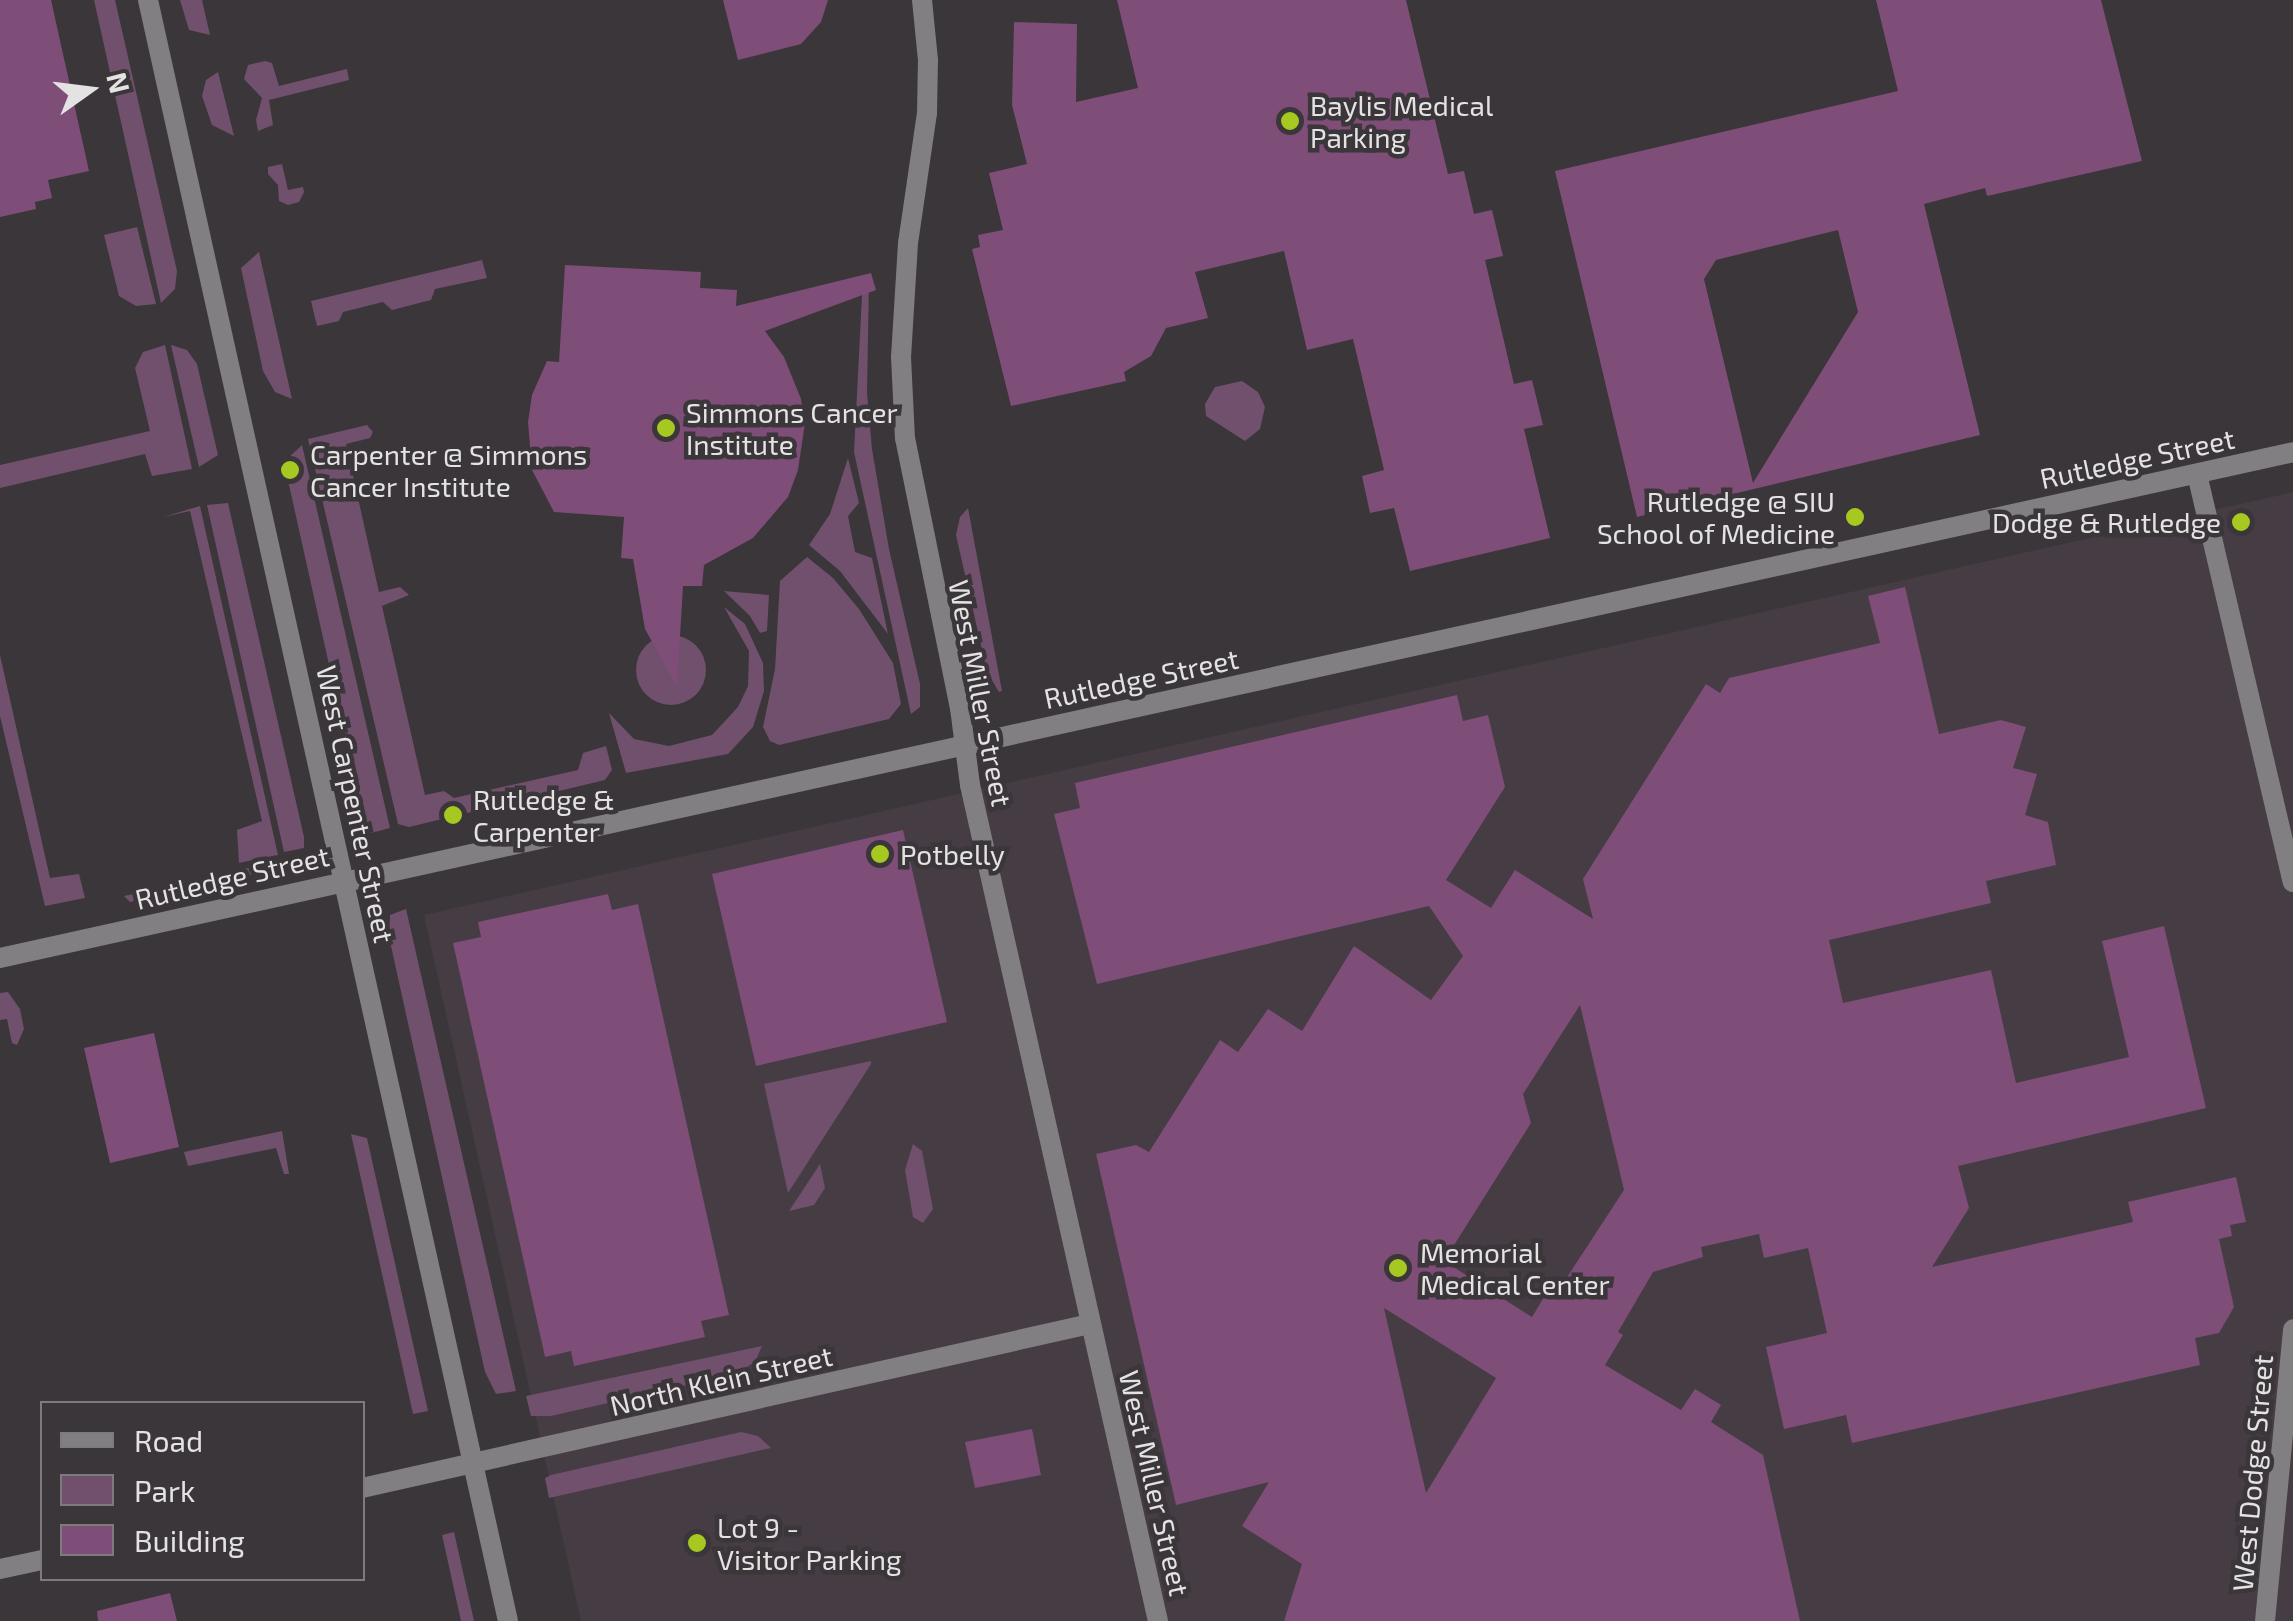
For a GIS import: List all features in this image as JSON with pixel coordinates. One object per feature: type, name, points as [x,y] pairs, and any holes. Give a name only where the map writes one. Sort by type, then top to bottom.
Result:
[{"type":"street","name":"West Carpenter Street","points":[[148,0],[508,1621]]},
{"type":"street","name":"West Miller Street","points":[[922,0],[928,60],[927,114],[908,244],[900,357],[914,497],[966,745],[974,802],[1158,1621]]},
{"type":"street","name":"Rutledge Street","points":[[0,958],[2293,452]]},
{"type":"street","points":[[2197,474],[2293,882]]},
{"type":"street","name":"North Klein Street","points":[[365,1487],[1090,1324]]},
{"type":"street","name":"West Dodge Street","points":[[2265,1621],[2293,1329]]},
{"type":"street","points":[[0,1569],[40,1560]]},
{"type":"shaded area","name":"Memorial Medical Center","points":[[2293,492],[2293,1621],[581,1621],[424,915]]},
{"type":"green space","points":[[94,0],[115,0],[177,271],[175,289],[161,303]]},
{"type":"green space","points":[[180,0],[202,0],[210,35],[189,30]]},
{"type":"green space","points":[[272,63],[279,86],[347,69],[349,80],[269,100],[273,125],[258,131],[256,120],[262,98],[244,79],[248,65]]},
{"type":"green space","points":[[218,72],[234,136],[212,125],[202,96],[206,80]]},
{"type":"green space","points":[[282,164],[288,190],[303,187],[299,202],[288,205],[279,201],[278,185],[268,174],[268,167]]},
{"type":"green space","points":[[137,227],[156,304],[136,306],[119,296],[104,235]]},
{"type":"green space","points":[[259,252],[292,399],[275,392],[263,371],[241,268]]},
{"type":"green space","points":[[482,260],[487,278],[435,289],[431,300],[392,310],[383,302],[343,312],[339,321],[317,326],[311,301]]},
{"type":"green space","points":[[863,276],[869,282],[867,393],[872,449],[889,549],[920,684],[920,707],[911,714],[854,452]]},
{"type":"green space","points":[[165,345],[192,469],[152,476],[145,454],[0,488],[0,465],[150,431],[135,368],[143,352]]},
{"type":"green space","points":[[171,345],[187,350],[197,364],[218,455],[199,467]]},
{"type":"green space","points":[[1242,381],[1258,392],[1265,407],[1260,429],[1245,441],[1206,416],[1205,404],[1215,387]]},
{"type":"green space","points":[[367,425],[373,432],[370,438],[346,444],[379,592],[400,587],[409,595],[382,606],[425,795],[444,791],[454,798],[578,770],[583,753],[606,746],[612,770],[605,780],[409,827],[398,824],[308,439]]},
{"type":"green space","points":[[302,445],[390,828],[371,833],[364,822],[287,476],[286,460]]},
{"type":"green space","points":[[848,458],[859,503],[848,516],[855,552],[872,558],[888,634],[840,571],[809,545],[830,514]]},
{"type":"green space","points":[[228,503],[304,837],[304,848],[284,852],[207,505]]},
{"type":"green space","points":[[200,506],[278,855],[239,863],[237,830],[262,821],[190,511],[163,517]]},
{"type":"green space","points":[[968,508],[1002,691],[999,692],[987,672],[956,535],[960,517]]},
{"type":"green space","points":[[807,557],[833,578],[859,609],[893,663],[901,704],[889,719],[779,745],[770,741],[763,727],[775,669],[780,581]]},
{"type":"green space","points":[[724,591],[769,595],[767,631],[760,633],[750,616]]},
{"type":"green space","points":[[724,607],[745,624],[763,663],[764,691],[753,727],[728,754],[626,773],[609,713],[634,739],[669,746],[712,735],[738,707],[748,686],[749,651]]},
{"type":"green space","points":[[671,635],[685,637],[696,645],[704,656],[704,684],[696,695],[685,703],[671,705],[657,703],[646,695],[638,684],[636,670],[638,656],[646,645],[657,637]]},
{"type":"green space","points":[[0,655],[50,878],[79,874],[85,898],[45,906],[0,716]]},
{"type":"green space","points":[[279,861],[280,868],[130,902],[124,896]]},
{"type":"green space","points":[[406,909],[516,1391],[496,1394],[485,1372],[389,937],[390,915]]},
{"type":"green space","points":[[8,992],[20,1009],[24,1029],[17,1045],[12,1043],[7,1019],[0,1020],[0,993]]},
{"type":"green space","points":[[871,1064],[788,1193],[764,1084]]},
{"type":"green space","points":[[282,1131],[289,1174],[284,1174],[276,1148],[188,1166],[184,1152]]},
{"type":"green space","points":[[351,1134],[367,1138],[428,1411],[413,1414]]},
{"type":"green space","points":[[913,1144],[922,1151],[933,1209],[923,1223],[913,1217],[905,1170]]},
{"type":"green space","points":[[820,1164],[825,1188],[814,1205],[789,1211]]},
{"type":"green space","points":[[762,1346],[755,1362],[735,1374],[551,1416],[531,1416],[526,1396]]},
{"type":"green space","points":[[741,1432],[758,1436],[771,1448],[549,1498],[545,1478],[551,1475]]},
{"type":"green space","points":[[454,1532],[474,1621],[461,1621],[442,1535]]},
{"type":"building","points":[[0,0],[51,0],[89,171],[48,180],[52,198],[35,202],[36,209],[0,217]]},
{"type":"building","points":[[723,0],[828,0],[821,22],[801,44],[738,60]]},
{"type":"building","points":[[1117,0],[1406,0],[1448,174],[1464,171],[1474,214],[1492,210],[1503,256],[1485,260],[1514,384],[1532,380],[1543,425],[1524,429],[1550,538],[1410,571],[1394,508],[1370,513],[1362,476],[1384,470],[1353,339],[1307,350],[1284,251],[1195,272],[1208,318],[1166,328],[1151,356],[1124,372],[1126,381],[1011,406],[972,249],[980,247],[978,235],[1003,230],[989,173],[1027,164],[1012,105],[1014,22],[1077,24],[1076,102],[1138,88]]},
{"type":"building","points":[[1876,0],[2101,0],[2142,161],[1987,196],[1985,188],[1924,204],[1980,435],[1637,517],[1555,171],[1898,91]],"holes":[[[1838,230],[1858,312],[1753,483],[1704,279],[1716,260]]]},
{"type":"building","name":"Simmons Cancer Institute","points":[[565,265],[701,272],[700,288],[737,290],[736,306],[871,273],[876,290],[765,331],[784,357],[801,399],[805,423],[798,470],[788,497],[753,538],[704,565],[702,586],[683,586],[677,687],[645,629],[633,559],[621,558],[624,517],[554,512],[532,470],[528,422],[532,395],[547,361],[559,362]]},
{"type":"building","points":[[1905,587],[1939,734],[2001,720],[2026,727],[2013,768],[2037,774],[2025,815],[2048,822],[2056,865],[1986,881],[1991,903],[1829,940],[1843,1003],[1991,970],[2016,1083],[2129,1057],[2102,941],[2164,926],[2206,1108],[1958,1166],[1969,1208],[1932,1267],[2133,1222],[2128,1202],[2236,1177],[2246,1222],[2230,1225],[2232,1236],[2219,1239],[2234,1307],[2219,1333],[2195,1338],[2200,1365],[1852,1443],[1846,1415],[1784,1429],[1766,1347],[1827,1333],[1808,1248],[1764,1258],[1759,1234],[1701,1247],[1703,1257],[1653,1272],[1618,1332],[1623,1335],[1605,1365],[1681,1410],[1695,1389],[1721,1405],[1711,1422],[1763,1455],[1800,1621],[1284,1621],[1302,1564],[1242,1526],[1269,1482],[1176,1505],[1096,1154],[1136,1145],[1149,1152],[1220,1040],[1238,1052],[1268,1009],[1302,1031],[1354,946],[1431,1000],[1463,956],[1429,906],[1097,984],[1054,814],[1080,808],[1075,783],[1457,695],[1463,721],[1488,715],[1505,787],[1446,880],[1491,908],[1515,870],[1593,919],[1583,879],[1706,684],[1720,693],[1729,678],[1880,643],[1868,596]],"holes":[[[1580,1005],[1624,1190],[1556,1294],[1549,1289],[1532,1317],[1444,1261],[1531,1123],[1523,1094]],[[1384,1308],[1496,1378],[1426,1493]]]},
{"type":"building","points":[[903,830],[947,1022],[756,1066],[712,874]]},
{"type":"building","points":[[608,894],[612,910],[638,904],[729,1315],[701,1321],[705,1337],[574,1366],[571,1351],[545,1357],[453,943],[481,937],[478,922]]},
{"type":"building","points":[[154,1033],[179,1147],[110,1163],[84,1048]]},
{"type":"building","points":[[1032,1429],[1041,1475],[975,1488],[965,1442]]},
{"type":"building","points":[[170,1593],[177,1621],[98,1621],[97,1611]]},
{"type":"place","name":"Baylis Medical Parking","points":[[1290,121]]},
{"type":"place","name":"Simmons Cancer Institute","points":[[666,428]]},
{"type":"place","name":"Carpenter @ Simmons Cancer Institute","points":[[290,470]]},
{"type":"place","name":"Rutledge @ SIU School of Medicine","points":[[1855,517]]},
{"type":"place","name":"Dodge & Rutledge","points":[[2241,522]]},
{"type":"place","name":"Rutledge & Carpenter","points":[[453,815]]},
{"type":"place","name":"Potbelly","points":[[880,854]]},
{"type":"place","name":"Memorial Medical Center","points":[[1398,1268]]},
{"type":"place","name":"Lot 9 - Visitor Parking","points":[[697,1543]]}]
